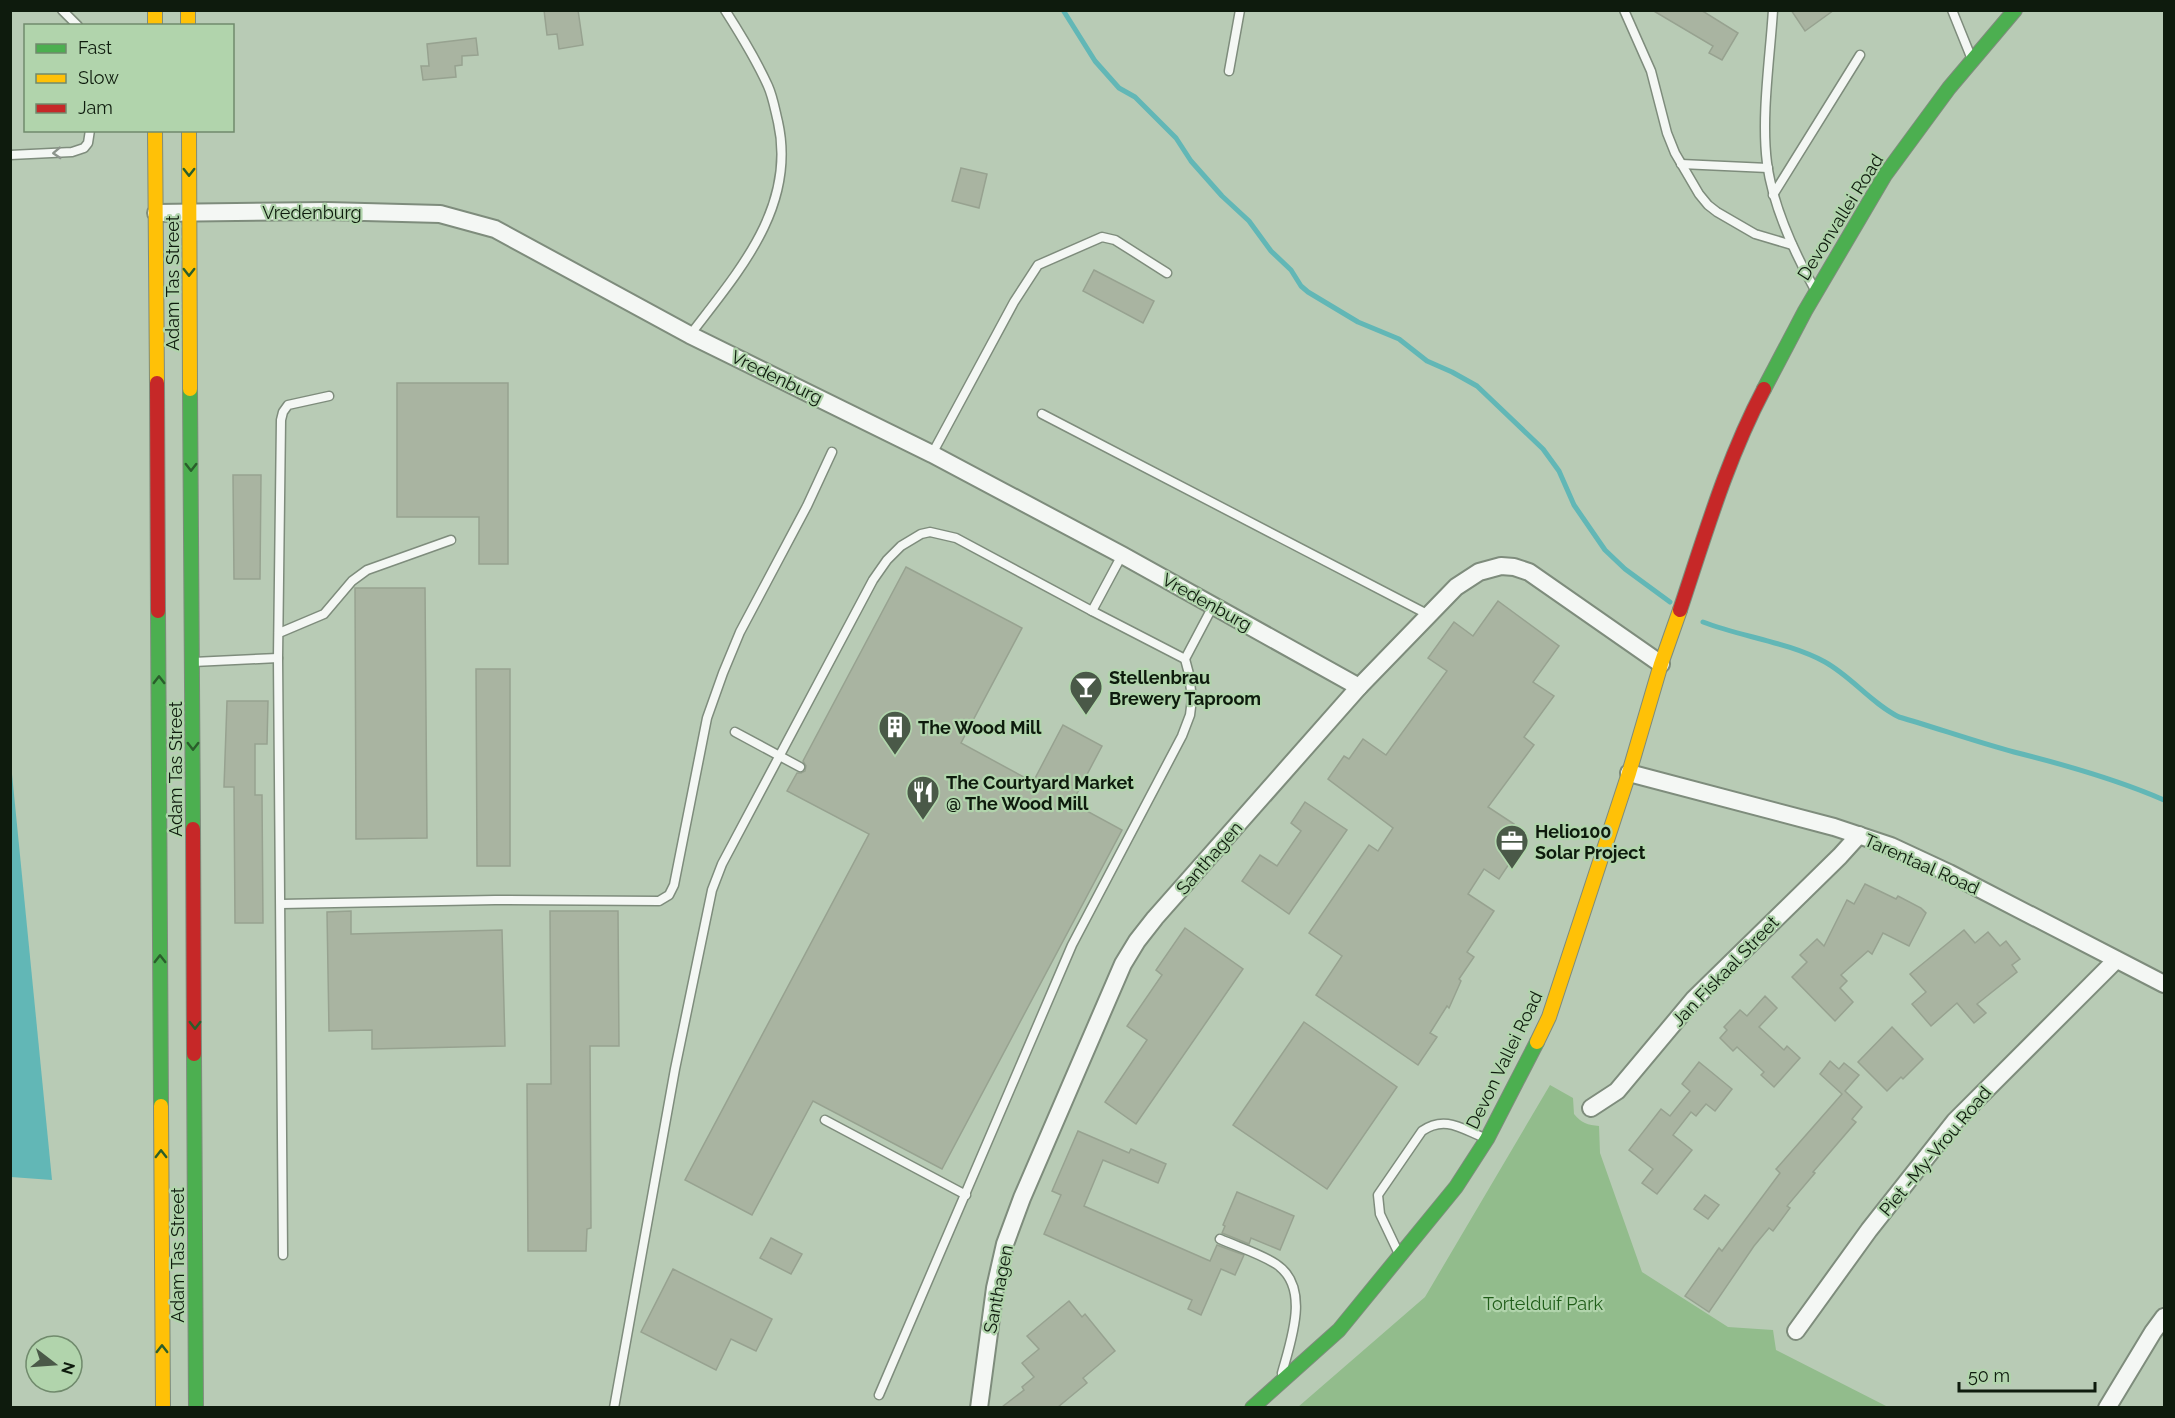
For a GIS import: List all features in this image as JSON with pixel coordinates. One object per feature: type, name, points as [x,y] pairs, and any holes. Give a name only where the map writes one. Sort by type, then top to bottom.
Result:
[{"type":"main road","name":"Devonvallei Road","points":[[1698,554],[1730,463],[1765,384],[1816,291],[1885,175],[1972,60],[2014,10]]},
{"type":"main road","name":"Adam Tas Street","points":[[155,132],[163,1407]]},
{"type":"main road","name":"Adam Tas Street","points":[[189,132],[196,1407]]},
{"type":"main road","name":"Devon Vallei Road","points":[[1252,1407],[1280,1385],[1339,1330],[1401,1257],[1455,1187],[1487,1139],[1524,1069],[1548,1017],[1629,773],[1661,664],[1698,554]]},
{"type":"street","name":"Vredenburg","points":[[156,213],[327,211],[440,214],[495,229],[690,335],[932,454],[1122,555],[1359,687]]},
{"type":"street","name":"Santhagen","points":[[979,1407],[996,1278],[1005,1244],[1022,1198],[1124,964],[1137,941],[1155,918],[1359,687],[1463,580],[1490,568],[1501,566],[1529,572],[1661,664]]},
{"type":"street","name":"Tarentaal Road","points":[[1629,773],[1859,835],[1891,846],[1949,873],[2164,984]]},
{"type":"street","name":"Jan Fiskaal Street","points":[[1591,1108],[1617,1091],[1694,999],[1859,835]]},
{"type":"street","name":"Piet -My-Vrou Road","points":[[1796,1331],[1869,1230],[1955,1121],[2116,960]]},
{"type":"street","points":[[2107,1407],[2164,1317]]},
{"type":"lane","points":[[62,10],[76,24]]},
{"type":"lane","points":[[690,335],[759,239],[774,205],[781,175],[781,136],[769,88],[750,49],[724,10]]},
{"type":"lane","points":[[1228,71],[1240,10]]},
{"type":"lane","points":[[1624,10],[1652,71],[1666,133],[1699,194],[1717,212],[1755,234],[1792,245]]},
{"type":"lane","points":[[1773,10],[1766,120],[1768,168],[1773,195],[1792,245],[1816,291]]},
{"type":"lane","points":[[1952,10],[1972,60]]},
{"type":"lane","points":[[1773,195],[1860,56]]},
{"type":"lane","points":[[10,156],[79,151],[88,143],[90,132]]},
{"type":"lane","points":[[1681,164],[1768,168]]},
{"type":"lane","points":[[932,454],[1014,302],[1038,265],[1102,237],[1115,240],[1167,273]]},
{"type":"lane","points":[[283,1255],[278,658],[281,420],[288,405],[329,396]]},
{"type":"lane","points":[[1042,414],[1429,615]]},
{"type":"lane","points":[[281,904],[495,900],[659,901],[669,895],[679,864],[707,718],[740,632],[807,506],[832,452]]},
{"type":"lane","points":[[614,1407],[675,1069],[709,901],[722,864],[879,570],[901,546],[921,534],[930,532],[956,538],[1185,659]]},
{"type":"lane","points":[[279,633],[324,614],[352,581],[367,570],[451,540]]},
{"type":"lane","points":[[1092,611],[1122,555]]},
{"type":"lane","points":[[879,1395],[1072,945],[1168,765],[1190,715],[1192,699],[1185,659],[1213,606]]},
{"type":"lane","points":[[193,662],[278,658]]},
{"type":"lane","points":[[735,732],[800,767]]},
{"type":"lane","points":[[1078,914],[1087,918]]},
{"type":"lane","points":[[825,1120],[966,1195]]},
{"type":"lane","points":[[1401,1257],[1380,1214],[1378,1195],[1422,1131],[1444,1123],[1487,1139]]},
{"type":"lane","points":[[1220,1239],[1275,1264],[1283,1270],[1294,1287],[1294,1319],[1280,1385]]},
{"type":"green space","name":"Tortelduif Park","points":[[1550,1085],[1573,1098],[1574,1114],[1579,1120],[1599,1126],[1600,1153],[1642,1272],[1728,1327],[1773,1330],[1776,1350],[1888,1407],[1298,1407],[1425,1297]]},
{"type":"water","points":[[11,764],[52,1180],[11,1177]]},
{"type":"building","points":[[544,10],[578,10],[583,45],[559,49],[557,34],[547,35]]},
{"type":"building","points":[[1652,10],[1701,10],[1738,33],[1722,60],[1709,53],[1713,46]]},
{"type":"building","points":[[1791,10],[1834,10],[1805,31]]},
{"type":"building","points":[[476,38],[478,55],[462,56],[462,65],[455,66],[456,77],[423,80],[421,66],[429,66],[427,44]]},
{"type":"building","points":[[961,168],[987,174],[979,208],[952,201]]},
{"type":"building","points":[[1094,270],[1154,301],[1143,323],[1083,291]]},
{"type":"building","points":[[397,383],[508,383],[508,564],[479,564],[479,517],[397,517]]},
{"type":"building","points":[[233,475],[261,475],[260,579],[234,579]]},
{"type":"building","points":[[906,567],[1022,628],[961,743],[1033,782],[1063,725],[1102,746],[1072,803],[1122,830],[942,1169],[813,1101],[752,1215],[685,1180],[869,834],[787,791],[797,773],[805,771],[806,766],[803,761]]},
{"type":"building","points":[[355,588],[425,588],[427,838],[356,839]]},
{"type":"building","points":[[1498,601],[1559,646],[1533,682],[1554,696],[1524,737],[1534,745],[1488,807],[1514,824],[1498,848],[1513,858],[1499,879],[1484,869],[1468,894],[1494,911],[1467,952],[1474,957],[1459,979],[1461,981],[1449,1008],[1447,1006],[1430,1033],[1437,1037],[1418,1065],[1316,995],[1342,956],[1309,933],[1369,845],[1378,851],[1393,828],[1328,779],[1344,756],[1349,759],[1363,739],[1386,755],[1447,671],[1428,658],[1454,622],[1473,636]]},
{"type":"building","points":[[476,669],[510,669],[510,866],[477,866]]},
{"type":"building","points":[[227,701],[268,701],[267,744],[255,744],[255,795],[262,795],[263,923],[235,923],[234,787],[224,787]]},
{"type":"building","points":[[1305,802],[1347,830],[1289,914],[1242,881],[1260,855],[1277,866],[1301,831],[1291,823]]},
{"type":"building","points":[[1865,884],[1896,899],[1898,896],[1926,913],[1909,946],[1883,933],[1872,954],[1868,951],[1841,975],[1847,981],[1840,988],[1853,1002],[1835,1021],[1792,977],[1807,962],[1800,955],[1817,939],[1824,946],[1847,900],[1854,904]]},
{"type":"building","points":[[351,911],[351,934],[502,930],[505,1046],[372,1049],[372,1030],[329,1031],[327,912]]},
{"type":"building","points":[[550,911],[618,911],[619,1046],[590,1046],[591,1228],[587,1229],[586,1251],[528,1251],[527,1084],[551,1084]]},
{"type":"building","points":[[1185,928],[1243,969],[1136,1124],[1105,1102],[1147,1040],[1127,1026],[1162,975],[1156,970]]},
{"type":"building","points":[[1964,930],[1975,943],[1988,932],[2000,946],[2006,941],[2020,959],[2012,965],[2017,972],[1977,1004],[1986,1013],[1974,1023],[1957,1003],[1931,1026],[1912,1004],[1926,992],[1910,974]]},
{"type":"building","points":[[1765,996],[1777,1008],[1759,1027],[1784,1050],[1787,1046],[1800,1058],[1774,1087],[1761,1075],[1764,1072],[1737,1047],[1733,1051],[1720,1038],[1727,1030],[1724,1027],[1740,1010],[1747,1016]]},
{"type":"building","points":[[1304,1022],[1397,1087],[1327,1189],[1233,1125]]},
{"type":"building","points":[[1892,1027],[1923,1059],[1887,1091],[1858,1062]]},
{"type":"building","points":[[1830,1061],[1839,1069],[1844,1063],[1859,1075],[1845,1091],[1862,1107],[1852,1119],[1856,1122],[1787,1206],[1790,1208],[1773,1231],[1769,1228],[1754,1246],[1709,1312],[1685,1296],[1719,1248],[1722,1251],[1780,1173],[1776,1169],[1842,1094],[1820,1074]]},
{"type":"building","points":[[1699,1062],[1732,1089],[1715,1111],[1706,1104],[1696,1116],[1691,1112],[1673,1135],[1692,1150],[1657,1194],[1642,1183],[1653,1169],[1629,1150],[1661,1109],[1670,1116],[1690,1091],[1682,1084]]},
{"type":"building","points":[[1078,1131],[1129,1153],[1131,1149],[1166,1164],[1158,1183],[1103,1160],[1084,1206],[1210,1261],[1217,1245],[1244,1255],[1235,1275],[1221,1269],[1201,1315],[1188,1309],[1192,1300],[1044,1234],[1061,1195],[1052,1191]]},
{"type":"building","points":[[1237,1192],[1294,1216],[1280,1250],[1251,1238],[1249,1244],[1222,1233],[1225,1226],[1223,1225]]},
{"type":"building","points":[[1705,1195],[1719,1205],[1708,1219],[1694,1209]]},
{"type":"building","points":[[771,1238],[802,1254],[791,1274],[760,1258]]},
{"type":"building","points":[[673,1269],[772,1319],[756,1351],[731,1339],[716,1370],[641,1332]]},
{"type":"building","points":[[1069,1301],[1082,1317],[1085,1314],[1115,1351],[1083,1378],[1087,1383],[1058,1407],[1002,1407],[1024,1390],[1022,1387],[1034,1377],[1022,1363],[1039,1349],[1027,1336]]},
{"type":"waterway","points":[[1063,10],[1095,61],[1119,88],[1135,97],[1176,138],[1191,161],[1222,196],[1249,221],[1271,251],[1291,270],[1301,286],[1358,322],[1399,339],[1427,361],[1477,386],[1543,449],[1559,471],[1574,505],[1605,550],[1625,569],[1670,602]]},
{"type":"waterway","points":[[1703,622],[1811,655],[1835,668],[1879,705],[1899,717],[2090,773],[2164,800]]},
{"type":"traffic: fast","points":[[1764,389],[1805,311],[1885,175],[1949,88],[2015,10]]},
{"type":"traffic: fast","points":[[190,389],[193,829]]},
{"type":"traffic: fast","points":[[158,611],[161,1106]]},
{"type":"traffic: fast","points":[[1252,1408],[1339,1330],[1456,1187],[1487,1139],[1537,1042]]},
{"type":"traffic: fast","points":[[194,1054],[196,1408]]},
{"type":"traffic: slow","points":[[155,10],[155,24]]},
{"type":"traffic: slow","points":[[188,10],[188,24]]},
{"type":"traffic: slow","points":[[155,132],[157,383]]},
{"type":"traffic: slow","points":[[189,132],[190,389]]},
{"type":"traffic: slow","points":[[1537,1042],[1549,1017],[1680,610]]},
{"type":"traffic: slow","points":[[161,1106],[163,1408]]},
{"type":"traffic: jam","points":[[157,383],[158,611]]},
{"type":"traffic: jam","points":[[1680,610],[1728,470],[1764,389]]},
{"type":"traffic: jam","points":[[193,829],[194,1054]]},
{"type":"place","name":"Stellenbrau Brewery Taproom","points":[[1086,716]]},
{"type":"place","name":"The Wood Mill","points":[[895,756]]},
{"type":"place","name":"The Courtyard Market @ The Wood Mill","points":[[923,821]]},
{"type":"place","name":"Helio100 Solar Project","points":[[1512,870]]}]
